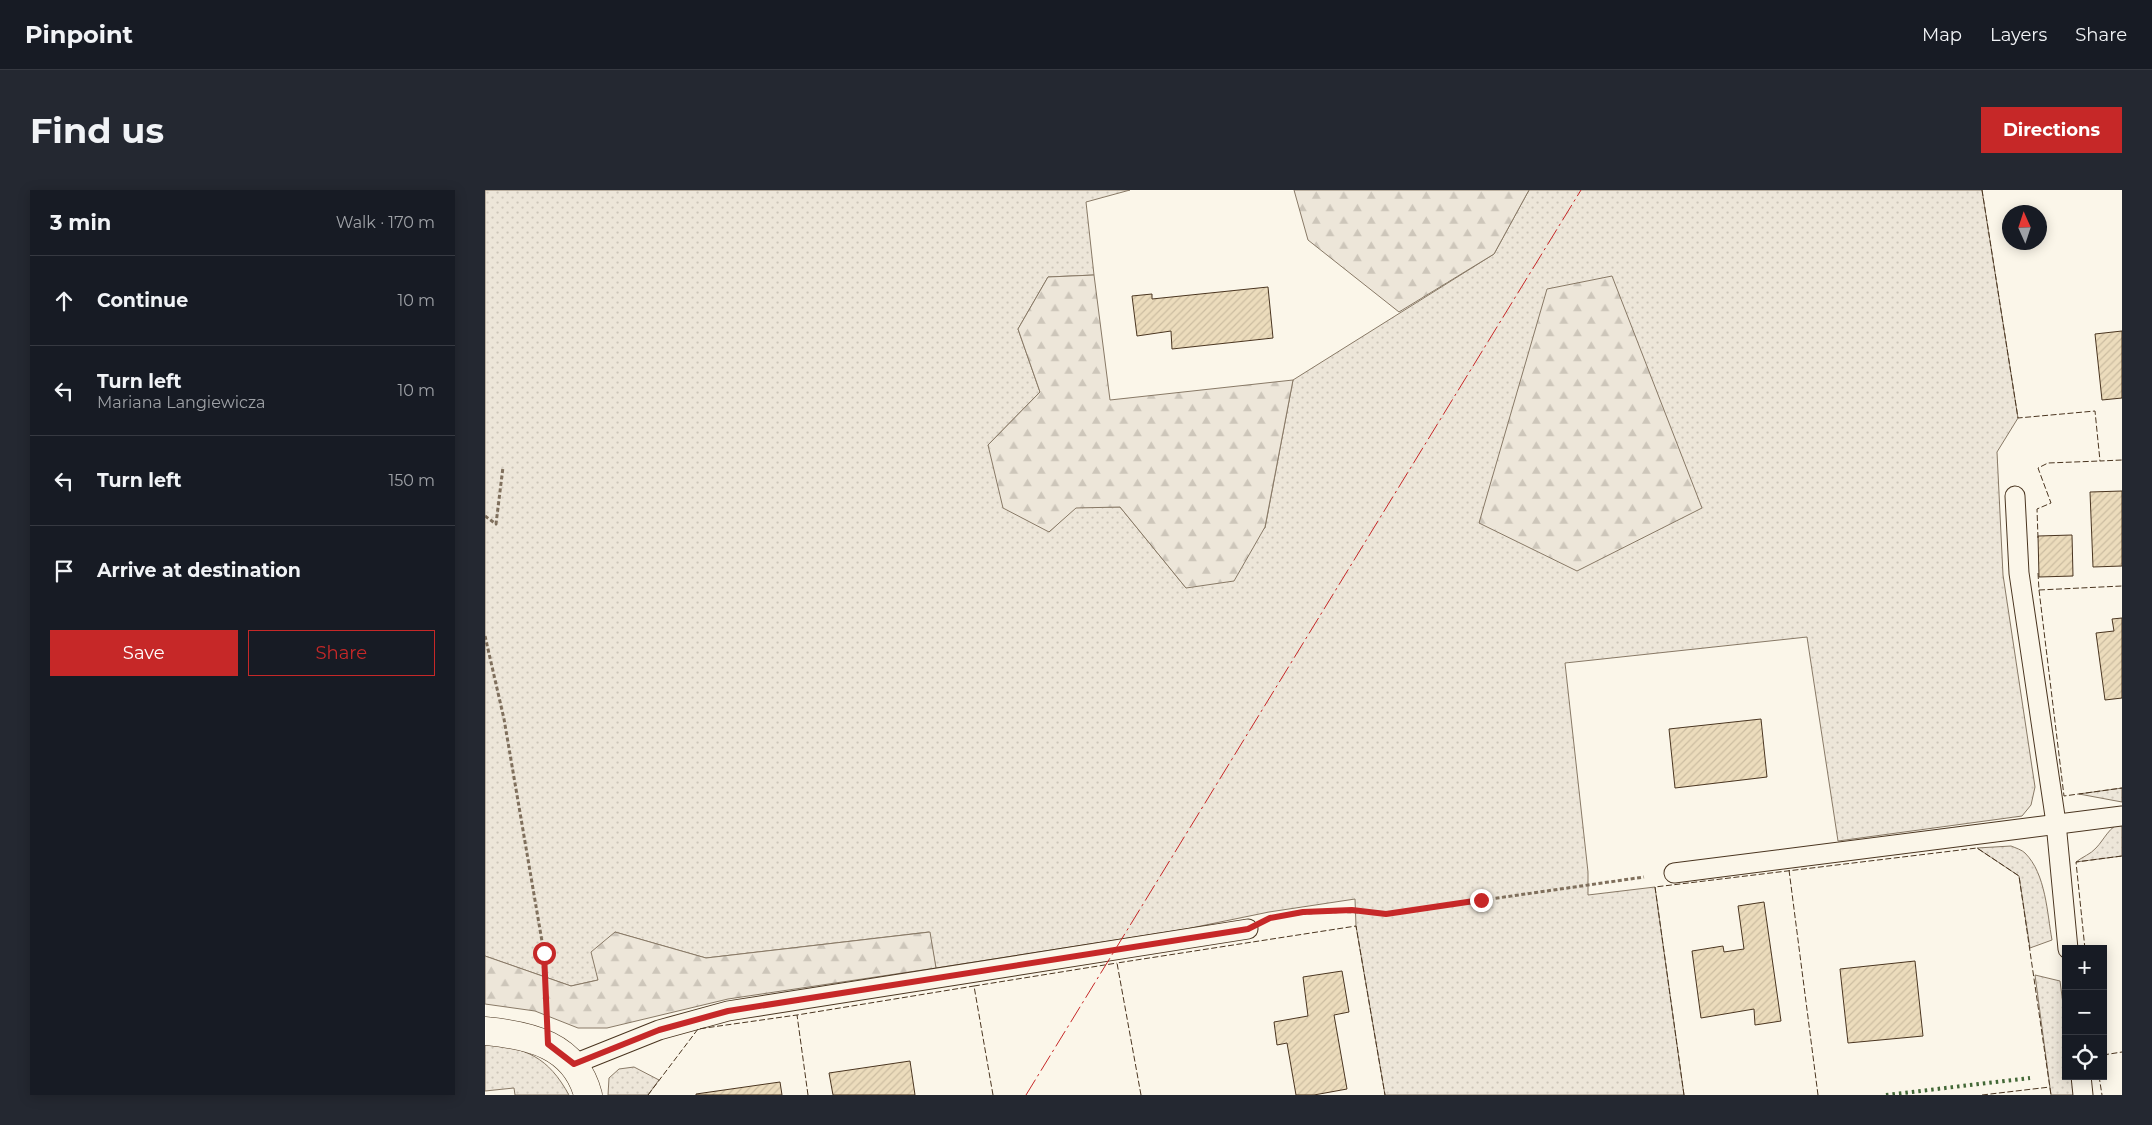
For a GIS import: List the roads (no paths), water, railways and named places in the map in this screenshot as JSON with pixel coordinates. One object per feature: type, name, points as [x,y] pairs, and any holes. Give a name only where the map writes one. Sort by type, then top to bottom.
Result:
[{"type":"street","points":[[485,1031],[515,1033],[548,1044],[574,1064],[588,1095]]},
{"type":"lane","points":[[2015,496],[2019,573],[2055,823],[2068,945]]},
{"type":"lane","points":[[1674,873],[2055,823],[2122,816]]},
{"type":"lane","points":[[574,1064],[659,1030],[728,1011],[1248,929]]},
{"type":"lane","points":[[2081,1080],[2083,1095]]}]
